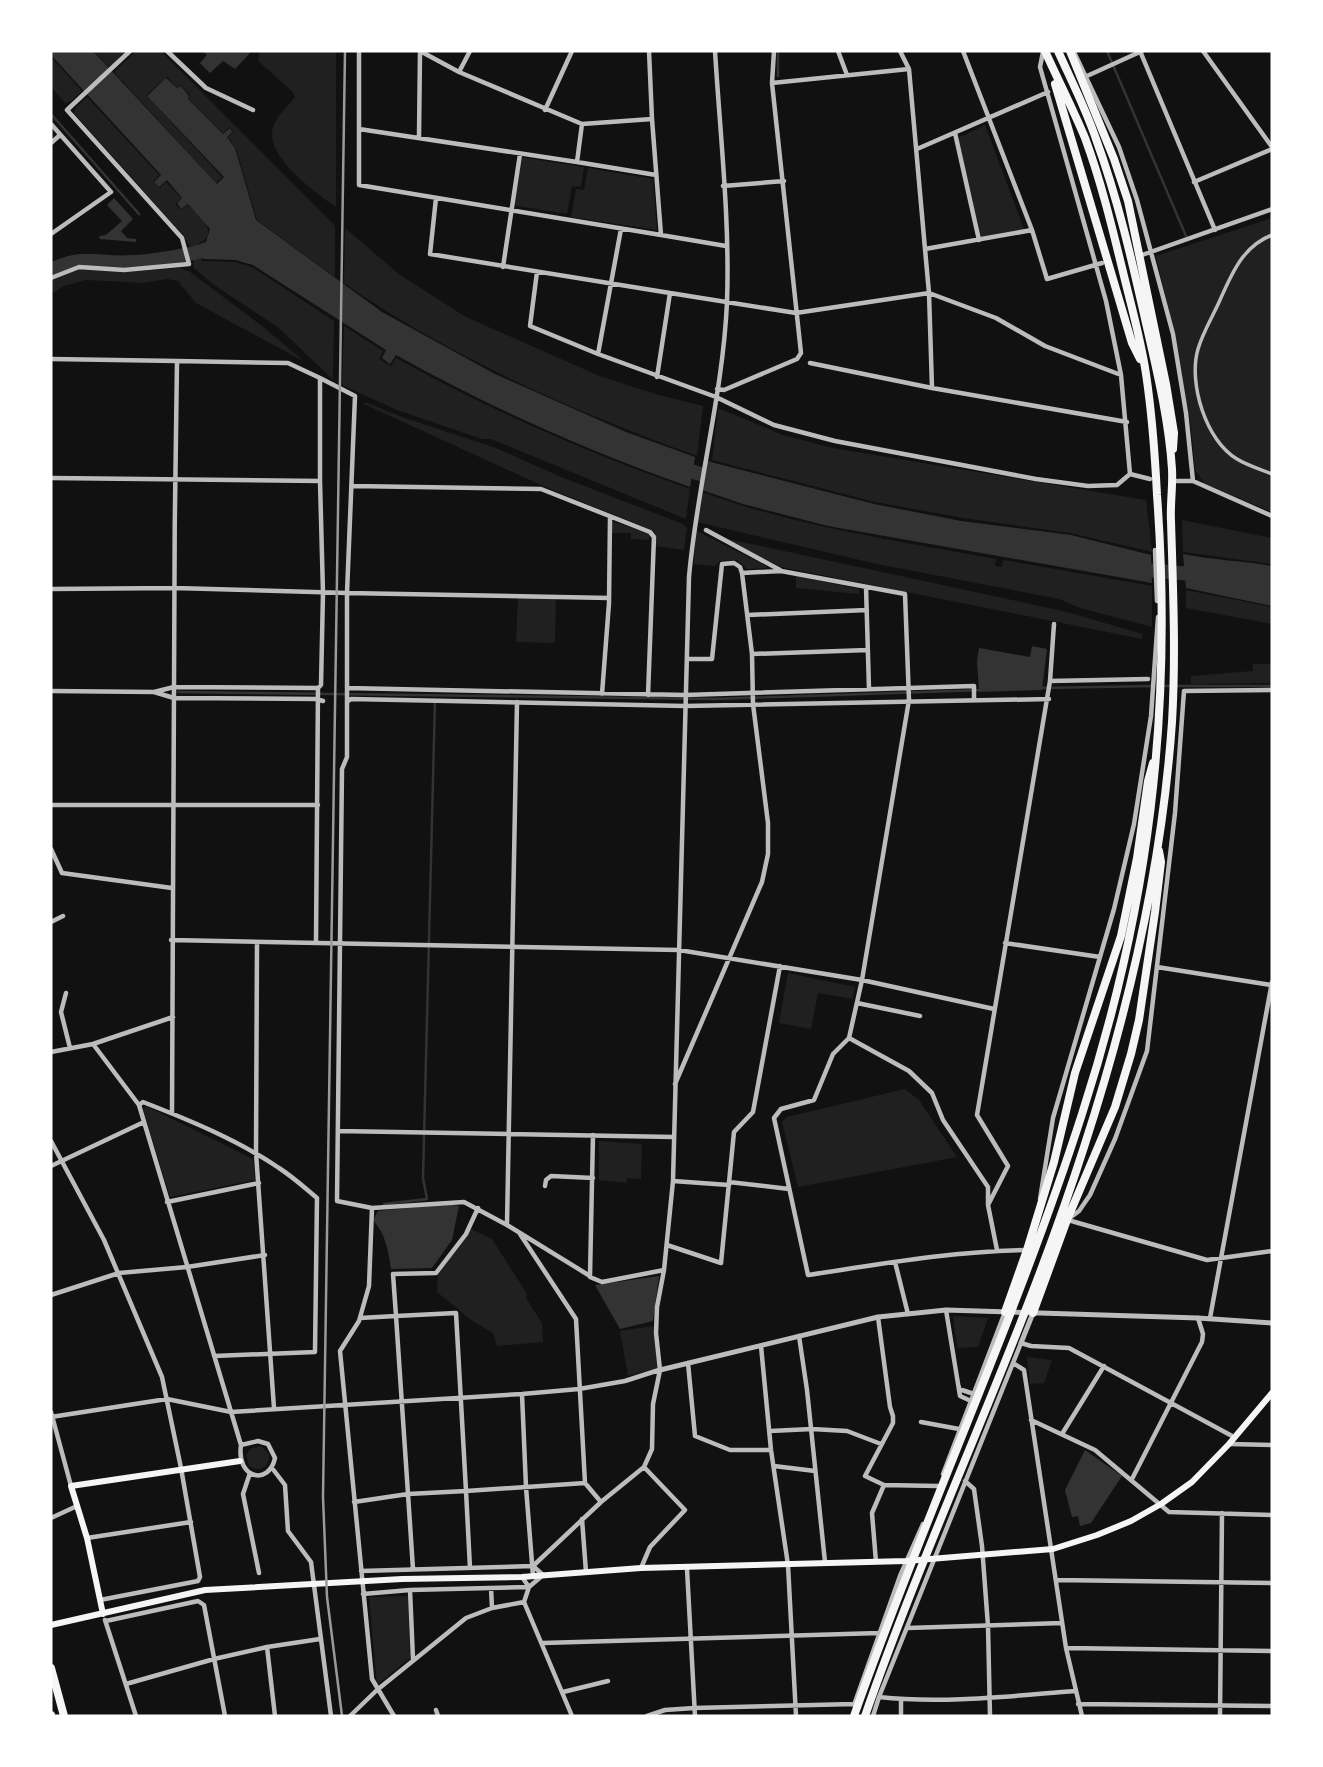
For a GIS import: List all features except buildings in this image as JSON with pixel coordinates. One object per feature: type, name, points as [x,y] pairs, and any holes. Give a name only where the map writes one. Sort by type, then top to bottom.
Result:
[{"type":"highway","points":[[852,1716],[1025,1279],[1082,1114],[1123,968],[1146,850],[1159,740],[1164,623],[1156,470],[1146,371],[1115,239],[1085,139],[1043,51]]},
{"type":"highway","points":[[1043,51],[1059,94],[1132,344],[1146,371]]},
{"type":"highway","points":[[1058,51],[1095,134],[1129,249],[1152,350],[1172,470]]},
{"type":"highway","points":[[865,1716],[901,1618],[1040,1270],[1084,1147],[1134,969],[1158,845],[1172,720],[1174,433],[1131,212],[1114,159],[1072,51]]},
{"type":"highway","points":[[1005,1312],[1054,1162],[1075,1073],[1127,913],[1148,781],[1159,740]]},
{"type":"highway","points":[[1033,1312],[1067,1220],[1115,1107],[1131,1054],[1139,1020],[1161,862],[1158,845]]},
{"type":"highway","points":[[51,1668],[64,1716]]},
{"type":"main road","points":[[51,1625],[105,1618],[205,1590],[402,1578],[522,1577],[641,1568],[687,1569],[906,1561],[1053,1549],[1131,1521],[1192,1482],[1229,1444],[1272,1393]]},
{"type":"main road","points":[[105,1618],[87,1538],[71,1486],[240,1461]]},
{"type":"street","points":[[51,278],[79,267],[124,270],[188,264],[182,238],[67,110],[130,51]]},
{"type":"street","points":[[167,51],[206,88],[253,110]]},
{"type":"street","points":[[359,51],[359,185],[726,246]]},
{"type":"street","points":[[419,137],[420,51],[459,72],[582,124],[652,119]]},
{"type":"street","points":[[459,72],[470,51]]},
{"type":"street","points":[[545,110],[571,51]]},
{"type":"street","points":[[649,51],[661,235]]},
{"type":"street","points":[[533,1566],[601,1502],[644,1467],[652,1449],[653,1405],[660,1370],[656,1333],[657,1307],[664,1270],[673,1181],[687,610],[694,524],[716,397],[727,302],[715,51]]},
{"type":"street","points":[[717,389],[723,390],[797,359],[801,353],[772,83],[774,51]]},
{"type":"street","points":[[838,51],[847,75]]},
{"type":"street","points":[[900,51],[908,69],[917,149],[929,293],[932,388]]},
{"type":"street","points":[[963,51],[1032,230],[1047,279],[1099,264]]},
{"type":"street","points":[[1043,51],[1040,67],[1099,264],[1121,374],[1130,474]]},
{"type":"street","points":[[1072,51],[1087,76],[1127,165],[1173,334],[1186,413],[1193,481]]},
{"type":"street","points":[[1087,76],[1141,51],[1215,230]]},
{"type":"street","points":[[1194,182],[1272,148],[1203,51]]},
{"type":"street","points":[[772,83],[908,69]]},
{"type":"street","points":[[917,149],[1048,92]]},
{"type":"street","points":[[51,124],[111,192],[51,234]]},
{"type":"street","points":[[577,162],[582,124]]},
{"type":"street","points":[[359,129],[656,175]]},
{"type":"street","points":[[955,133],[979,240]]},
{"type":"street","points":[[51,143],[60,135]]},
{"type":"street","points":[[503,267],[520,154]]},
{"type":"street","points":[[723,186],[783,181]]},
{"type":"street","points":[[436,197],[430,254],[796,313],[929,293],[996,318],[1045,346],[1121,374]]},
{"type":"street","points":[[1142,255],[1272,209]]},
{"type":"street","points":[[598,354],[621,229]]},
{"type":"street","points":[[925,249],[1032,230]]},
{"type":"street","points":[[1272,235],[1255,244],[1233,270],[1198,350],[1194,383],[1203,412],[1223,447],[1237,459],[1272,474]]},
{"type":"street","points":[[537,272],[530,326],[657,377],[716,397],[774,425],[835,441],[1036,479],[1088,486],[1117,485],[1130,474]]},
{"type":"street","points":[[657,377],[670,293]]},
{"type":"street","points":[[51,359],[288,363],[355,396],[347,593],[347,757],[342,769],[337,1201],[372,1208],[464,1202],[602,1282],[664,1270]]},
{"type":"street","points":[[172,1113],[171,940],[177,361]]},
{"type":"street","points":[[810,363],[932,388],[1127,422]]},
{"type":"street","points":[[316,942],[318,688],[321,685],[323,593],[320,378]]},
{"type":"street","points":[[1130,474],[1150,479]]},
{"type":"street","points":[[51,478],[320,481]]},
{"type":"street","points":[[1175,481],[1193,481],[1272,516]]},
{"type":"street","points":[[353,485],[541,489],[650,533],[654,537],[648,695]]},
{"type":"street","points":[[602,694],[609,598],[610,517]]},
{"type":"street","points":[[706,530],[781,571]]},
{"type":"street","points":[[1040,1204],[1053,1118],[1125,867],[1151,716],[1158,611],[1155,551]]},
{"type":"street","points":[[675,1084],[762,882],[768,854],[768,823],[753,704],[748,615],[742,573],[740,567],[734,563],[722,564],[712,659],[687,659]]},
{"type":"street","points":[[742,573],[781,571],[905,594],[909,700],[862,980],[849,1038],[833,1054],[814,1100],[781,1109],[774,1118],[808,1275],[997,1250],[1027,1250]]},
{"type":"street","points":[[866,587],[869,689]]},
{"type":"street","points":[[51,589],[174,588],[609,598]]},
{"type":"street","points":[[748,615],[867,610]]},
{"type":"street","points":[[988,1205],[1008,1167],[977,1115],[1049,699],[1054,624]]},
{"type":"street","points":[[752,654],[869,650]]},
{"type":"street","points":[[1050,681],[1148,679]]},
{"type":"street","points":[[347,688],[685,695],[974,686],[974,699]]},
{"type":"street","points":[[51,691],[154,692],[174,687],[318,688]]},
{"type":"street","points":[[1067,1220],[1079,1211],[1090,1195],[1115,1139],[1147,1051],[1175,813],[1184,691],[1272,690]]},
{"type":"street","points":[[154,692],[174,698],[320,700]]},
{"type":"street","points":[[347,702],[351,699],[685,706],[1049,699]]},
{"type":"street","points":[[507,1225],[517,702]]},
{"type":"street","points":[[51,805],[318,805]]},
{"type":"street","points":[[51,849],[62,873],[172,888]]},
{"type":"street","points":[[51,922],[63,916]]},
{"type":"street","points":[[171,940],[679,950],[862,980],[994,1009]]},
{"type":"street","points":[[257,942],[256,1153],[275,1408]]},
{"type":"street","points":[[1005,943],[1100,957]]},
{"type":"street","points":[[667,1245],[721,1263],[734,1132],[753,1112],[780,967]]},
{"type":"street","points":[[1157,967],[1272,984],[1210,1318]]},
{"type":"street","points":[[66,993],[61,1012],[69,1048]]},
{"type":"street","points":[[857,1003],[920,1016]]},
{"type":"street","points":[[51,1052],[93,1044],[173,1017]]},
{"type":"street","points":[[849,1038],[909,1071],[932,1093],[943,1120],[988,1186],[988,1205],[997,1250]]},
{"type":"street","points":[[93,1044],[139,1105],[241,1445],[240,1461],[250,1473],[262,1475],[272,1468],[275,1458],[268,1444],[258,1441],[241,1445]]},
{"type":"street","points":[[139,1105],[143,1102],[172,1113],[256,1153],[281,1168],[317,1198],[315,1352],[214,1356]]},
{"type":"street","points":[[51,1166],[144,1122]]},
{"type":"street","points":[[338,1131],[674,1137]]},
{"type":"street","points":[[590,1276],[593,1135]]},
{"type":"street","points":[[51,1141],[104,1240],[152,1351],[167,1399],[200,1577],[198,1581],[100,1600]]},
{"type":"street","points":[[545,1186],[546,1180],[551,1176],[593,1178]]},
{"type":"street","points":[[673,1181],[789,1189]]},
{"type":"street","points":[[167,1202],[259,1183]]},
{"type":"street","points":[[372,1208],[369,1286],[360,1318],[340,1351],[372,1679],[394,1716]]},
{"type":"street","points":[[412,1569],[393,1274],[436,1273],[466,1234],[478,1208]]},
{"type":"street","points":[[1067,1220],[1206,1260],[1272,1251]]},
{"type":"street","points":[[519,1232],[576,1319],[584,1483],[601,1502]]},
{"type":"street","points":[[51,1295],[119,1273],[187,1267],[265,1255]]},
{"type":"street","points":[[895,1262],[908,1314]]},
{"type":"street","points":[[946,1310],[959,1389],[974,1394]]},
{"type":"street","points":[[946,1310],[960,1396],[971,1401]]},
{"type":"street","points":[[71,1486],[51,1415],[167,1399],[231,1412],[579,1389],[625,1381],[878,1317],[946,1310],[1210,1318],[1272,1323]]},
{"type":"street","points":[[852,1716],[854,1703],[906,1561],[1005,1312]]},
{"type":"street","points":[[873,1716],[1033,1312]]},
{"type":"street","points":[[360,1318],[456,1313],[470,1568]]},
{"type":"street","points":[[878,1317],[893,1423],[866,1476],[884,1486],[938,1486]]},
{"type":"street","points":[[1132,1479],[1202,1342],[1203,1334],[1198,1318]]},
{"type":"street","points":[[799,1336],[812,1429],[825,1562]]},
{"type":"street","points":[[1021,1343],[1069,1348],[1234,1437]]},
{"type":"street","points":[[761,1346],[771,1450],[788,1565],[796,1716]]},
{"type":"street","points":[[688,1363],[695,1436],[730,1450],[771,1450]]},
{"type":"street","points":[[1013,1363],[1024,1370],[1066,1648],[1082,1716]]},
{"type":"street","points":[[1062,1434],[1104,1366]]},
{"type":"street","points":[[522,1394],[533,1576]]},
{"type":"street","points":[[1031,1420],[1095,1450],[1169,1512],[1272,1515]]},
{"type":"street","points":[[921,1422],[959,1429]]},
{"type":"street","points":[[770,1431],[812,1429],[847,1432],[881,1444]]},
{"type":"street","points":[[1229,1444],[1272,1445]]},
{"type":"street","points":[[774,1466],[815,1471]]},
{"type":"street","points":[[641,1568],[650,1547],[685,1510],[644,1467]]},
{"type":"street","points":[[272,1468],[285,1485],[288,1531],[311,1562],[331,1716]]},
{"type":"street","points":[[250,1473],[243,1494],[259,1573]]},
{"type":"street","points":[[965,1481],[974,1489],[982,1555],[988,1626],[990,1716]]},
{"type":"street","points":[[354,1502],[408,1494],[584,1483]]},
{"type":"street","points":[[876,1562],[872,1513],[884,1486]]},
{"type":"street","points":[[51,1518],[77,1506]]},
{"type":"street","points":[[1220,1716],[1222,1513]]},
{"type":"street","points":[[582,1519],[586,1572]]},
{"type":"street","points":[[87,1538],[191,1522]]},
{"type":"street","points":[[361,1571],[533,1566],[543,1574],[529,1587],[524,1602],[572,1716]]},
{"type":"street","points":[[687,1569],[695,1716]]},
{"type":"street","points":[[522,1577],[529,1587]]},
{"type":"street","points":[[1057,1580],[1272,1583]]},
{"type":"street","points":[[363,1594],[529,1587]]},
{"type":"street","points":[[491,1588],[492,1608]]},
{"type":"street","points":[[410,1590],[413,1659]]},
{"type":"street","points":[[136,1716],[105,1618],[198,1601],[204,1605],[225,1716]]},
{"type":"street","points":[[350,1716],[413,1659],[466,1618],[492,1608],[524,1602]]},
{"type":"street","points":[[906,1628],[1062,1623]]},
{"type":"street","points":[[542,1643],[879,1633]]},
{"type":"street","points":[[126,1684],[214,1659],[267,1647],[320,1640]]},
{"type":"street","points":[[267,1647],[275,1716]]},
{"type":"street","points":[[1066,1648],[1272,1651]]},
{"type":"street","points":[[563,1692],[608,1681]]},
{"type":"street","points":[[878,1698],[901,1700],[989,1697],[1075,1691]]},
{"type":"street","points":[[901,1700],[901,1716]]},
{"type":"street","points":[[647,1716],[665,1710],[694,1708],[854,1703]]},
{"type":"street","points":[[1079,1704],[1272,1706]]},
{"type":"street","points":[[436,1710],[438,1716]]},
{"type":"shaded area","points":[[51,51],[93,51],[217,184],[224,177],[147,96],[166,78],[177,88],[181,86],[189,96],[188,99],[223,134],[230,128],[232,132],[227,137],[235,148],[256,220],[382,312],[495,374],[626,432],[695,457],[690,487],[614,459],[540,427],[396,355],[390,364],[382,358],[386,350],[253,265],[235,260],[203,259],[202,255],[193,257],[191,249],[200,248],[200,244],[206,242],[210,229],[188,204],[181,209],[177,203],[182,198],[167,180],[159,187],[154,182],[161,175],[51,55]]},
{"type":"shaded area","points":[[94,51],[126,51],[109,67]]},
{"type":"shaded area","points":[[136,51],[161,51],[335,226],[335,277],[257,220],[236,148],[228,137],[233,132],[230,127],[223,133],[189,99],[190,95],[181,85],[177,87],[167,77],[146,95],[222,177],[216,183],[114,72]]},
{"type":"shaded area","points":[[203,51],[252,51],[235,69],[223,61],[210,73],[200,63],[207,55]]},
{"type":"shaded area","points":[[260,51],[336,51],[336,207],[296,175],[279,155],[272,134],[274,124],[295,97],[293,92],[258,61]]},
{"type":"shaded area","points":[[51,57],[82,91],[71,101],[65,103],[51,87]]},
{"type":"shaded area","points":[[87,97],[159,175],[153,181],[159,188],[166,182],[181,198],[175,204],[181,210],[188,205],[206,224],[208,235],[199,243],[200,247],[191,248],[184,236],[74,113],[76,107]]},
{"type":"shaded area","points":[[985,125],[1024,229],[981,238],[958,138]]},
{"type":"shaded area","points":[[519,157],[584,167],[581,187],[572,186],[567,214],[512,205]]},
{"type":"shaded area","points":[[588,168],[653,179],[657,230],[571,217],[576,189],[584,190]]},
{"type":"shaded area","points":[[114,198],[133,219],[121,231],[127,238],[136,239],[136,242],[100,239],[99,236],[106,235],[122,221],[107,205]]},
{"type":"shaded area","points":[[1272,218],[1272,512],[1205,484],[1195,470],[1191,428],[1173,329],[1156,256]]},
{"type":"shaded area","points":[[345,228],[400,275],[466,317],[602,377],[703,406],[697,456],[605,421],[514,381],[385,310],[344,283]]},
{"type":"shaded area","points":[[201,258],[202,261],[235,262],[252,267],[334,321],[333,380],[279,328],[214,285],[194,268],[193,259]]},
{"type":"shaded area","points":[[181,268],[262,326],[305,362],[196,303],[178,281],[167,279],[143,283],[86,280],[64,286],[51,294],[51,281],[80,269],[125,272]]},
{"type":"shaded area","points":[[344,326],[383,351],[379,359],[391,366],[396,358],[540,430],[690,489],[686,519],[491,439],[482,439],[397,410],[342,385]]},
{"type":"shaded area","points":[[365,402],[496,448],[561,477],[683,524],[687,528],[684,550],[656,546],[657,536],[654,531],[543,486],[364,404]]},
{"type":"shaded area","points":[[718,408],[783,435],[833,448],[1146,500],[1152,552],[1070,533],[875,502],[712,460]]},
{"type":"shaded area","points":[[707,461],[874,504],[961,521],[1071,535],[1151,555],[1152,583],[828,526],[743,504],[702,490]]},
{"type":"shaded area","points":[[702,492],[811,524],[996,559],[995,566],[1002,567],[1003,560],[1152,586],[1152,627],[1080,608],[1059,599],[877,564],[697,522]]},
{"type":"shaded area","points":[[1182,520],[1272,538],[1272,564],[1183,552]]},
{"type":"shaded area","points":[[612,521],[650,534],[649,540],[631,539],[631,533],[612,533]]},
{"type":"shaded area","points":[[695,530],[766,568],[747,569],[737,560],[720,561],[715,566],[694,564]]},
{"type":"shaded area","points":[[728,539],[1063,611],[1143,634],[1142,639],[781,567]]},
{"type":"shaded area","points":[[1183,554],[1272,566],[1272,606],[1186,588]]},
{"type":"shaded area","points":[[796,576],[859,589],[859,594],[796,588]]},
{"type":"shaded area","points":[[1186,590],[1272,607],[1272,624],[1186,608]]},
{"type":"shaded area","points":[[518,597],[556,598],[555,643],[516,642]]},
{"type":"shaded area","points":[[1032,646],[1047,649],[1042,690],[979,692],[979,648],[1030,657]]},
{"type":"shaded area","points":[[1253,664],[1272,664],[1272,683],[1191,684],[1191,676],[1253,671]]},
{"type":"shaded area","points":[[788,973],[855,987],[852,999],[818,993],[811,1029],[779,1023]]},
{"type":"shaded area","points":[[905,1089],[919,1100],[957,1157],[798,1187],[782,1122],[787,1117]]},
{"type":"shaded area","points":[[146,1106],[253,1159],[255,1180],[170,1197],[143,1109]]},
{"type":"shaded area","points":[[599,1141],[642,1144],[641,1179],[627,1178],[626,1183],[599,1180]]},
{"type":"shaded area","points":[[446,1204],[459,1206],[452,1240],[432,1268],[391,1269],[384,1237],[373,1220],[378,1211]]},
{"type":"shaded area","points":[[471,1229],[492,1239],[542,1323],[543,1342],[497,1346],[493,1333],[471,1320],[437,1292],[438,1275]]},
{"type":"shaded area","points":[[659,1276],[653,1321],[620,1329],[595,1285]]},
{"type":"shaded area","points":[[953,1316],[988,1318],[978,1347],[957,1348]]},
{"type":"shaded area","points":[[653,1326],[658,1368],[628,1376],[620,1331]]},
{"type":"shaded area","points":[[1027,1357],[1052,1360],[1044,1383],[1030,1384]]},
{"type":"shaded area","points":[[261,1446],[269,1454],[268,1462],[264,1468],[253,1468],[249,1466],[246,1455],[250,1449]]},
{"type":"shaded area","points":[[1085,1450],[1122,1476],[1091,1523],[1080,1526],[1078,1516],[1072,1517],[1065,1490]]},
{"type":"shaded area","points":[[408,1596],[410,1658],[377,1685],[369,1597]]},
{"type":"waterway","points":[[778,51],[778,76]]},
{"type":"waterway","points":[[1107,51],[1186,236]]},
{"type":"waterway","points":[[51,114],[139,214]]},
{"type":"waterway","points":[[51,270],[73,262],[121,263],[170,258],[208,250]]},
{"type":"waterway","points":[[675,466],[719,480]]},
{"type":"waterway","points":[[1146,570],[1202,575]]},
{"type":"waterway","points":[[1042,688],[1154,686]]},
{"type":"waterway","points":[[1161,686],[1272,686]]},
{"type":"waterway","points":[[178,692],[714,699],[983,690]]},
{"type":"waterway","points":[[384,1204],[427,1199],[423,1178],[435,700]]},
{"type":"railway","points":[[342,1716],[327,1597],[323,1497],[345,51]]}]
